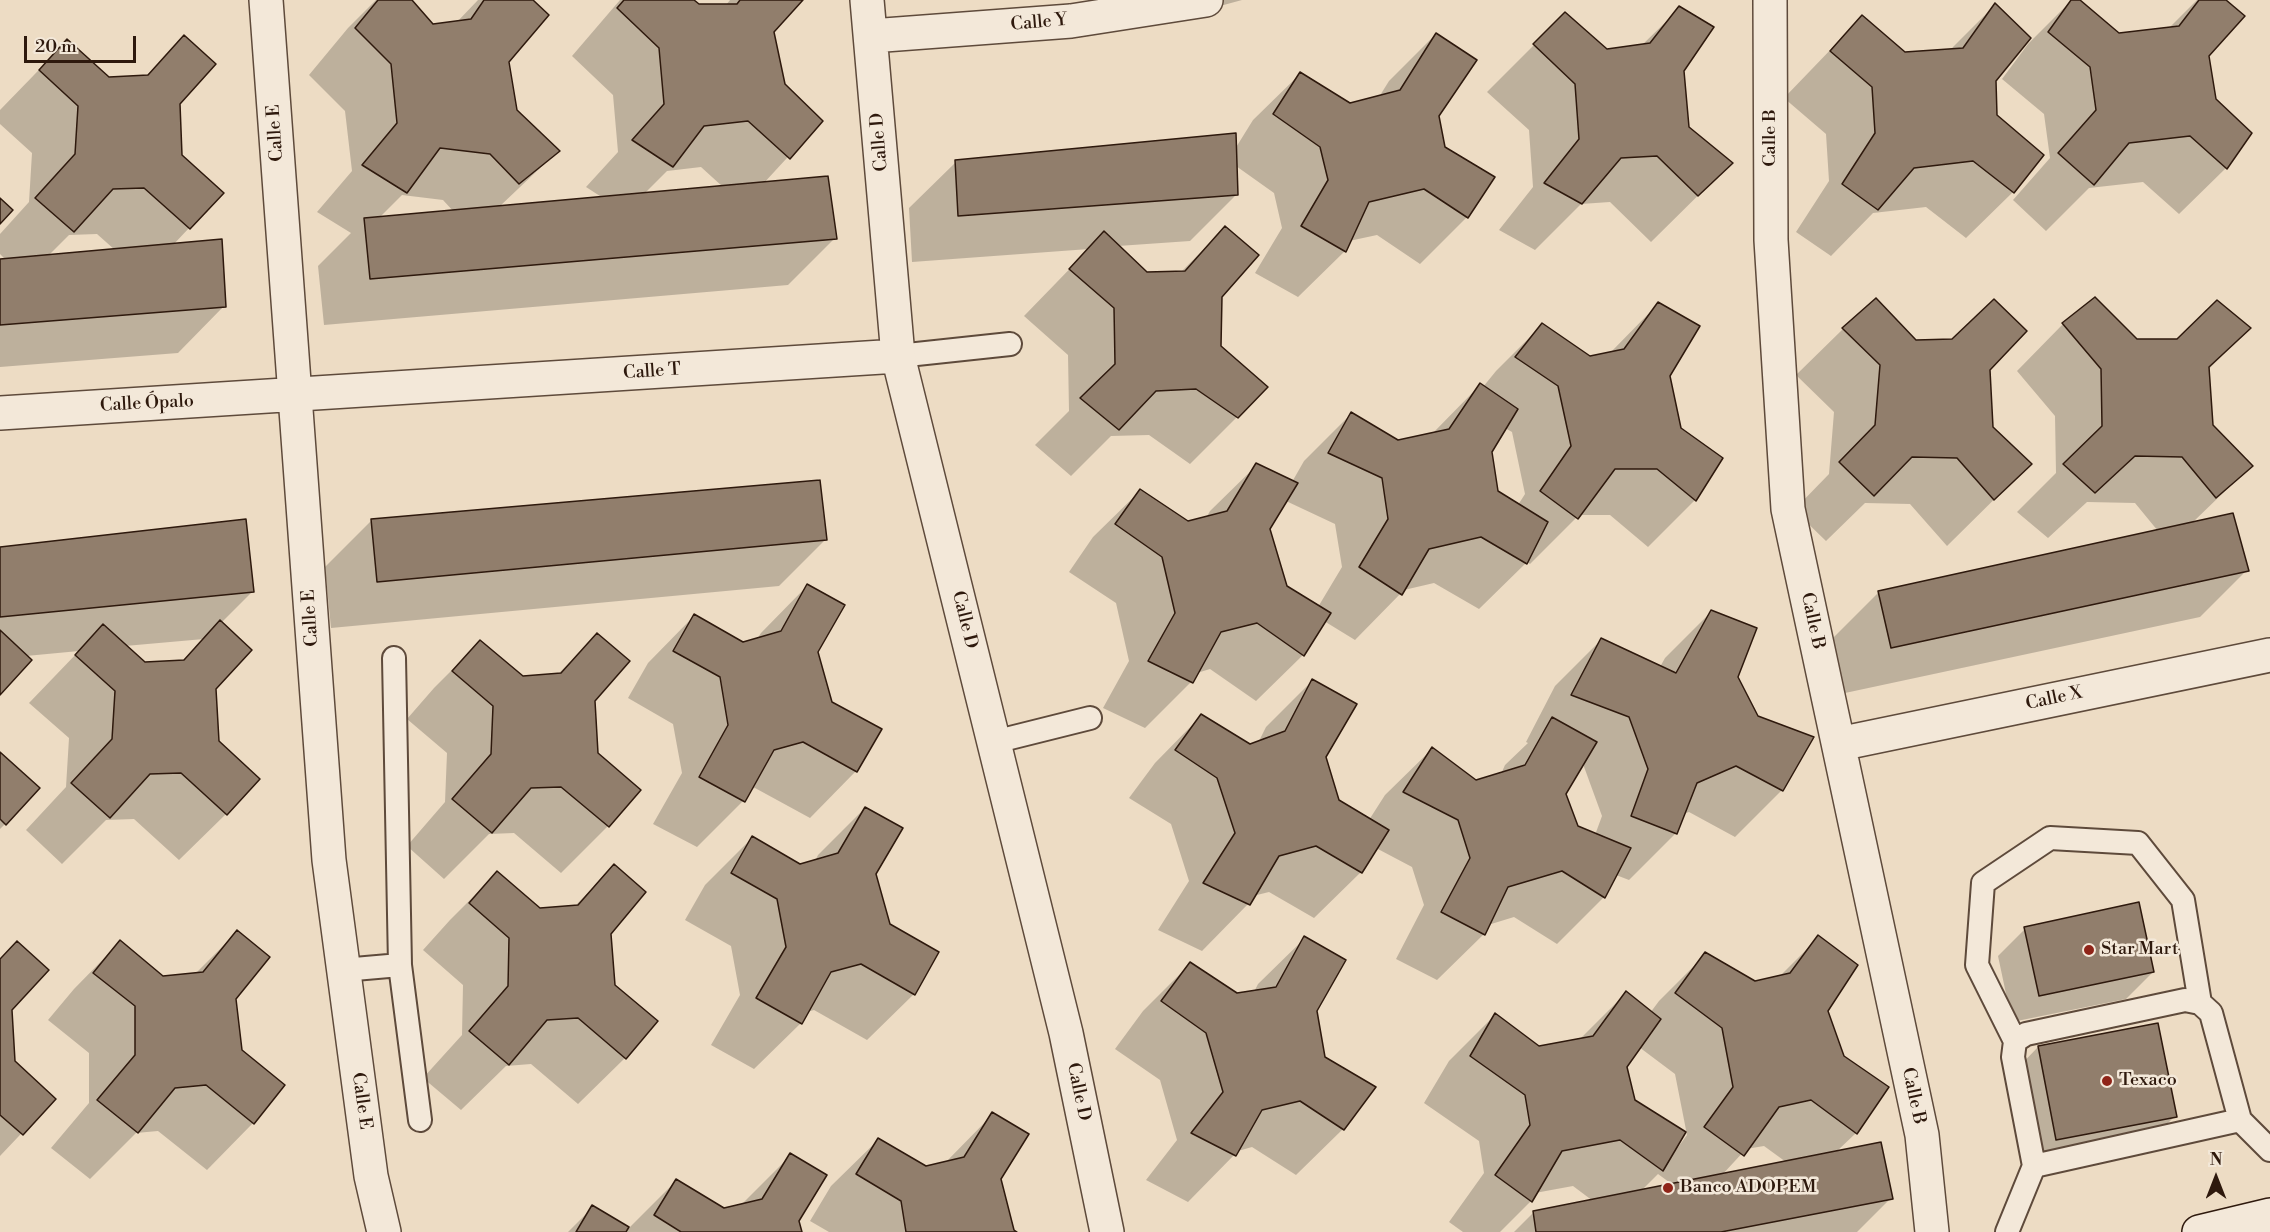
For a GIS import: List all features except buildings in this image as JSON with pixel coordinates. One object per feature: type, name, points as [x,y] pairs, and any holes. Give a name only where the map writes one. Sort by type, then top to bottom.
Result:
[{"type":"street","name":"Calle E","points":[[266,0],[328,860],[371,1176],[384,1232]]},
{"type":"street","name":"Calle D","points":[[867,0],[898,356],[1066,1033],[1107,1232]]},
{"type":"street","name":"Calle Y","points":[[871,36],[1071,21],[1206,0]]},
{"type":"street","name":"Calle B","points":[[1770,0],[1772,240],[1788,509],[1922,1135],[1932,1232]]},
{"type":"street","name":"Calle T","points":[[294,395],[898,356]]},
{"type":"street","name":"Calle Ópalo","points":[[0,413],[294,395]]},
{"type":"street","name":"Calle X","points":[[1839,744],[2270,655]]},
{"type":"street","points":[[2199,1232],[2270,1215]]},
{"type":"lane","name":"Calle T","points":[[898,356],[1010,344]]},
{"type":"lane","points":[[394,658],[400,965],[420,1120]]},
{"type":"lane","points":[[994,742],[1090,718]]},
{"type":"lane","points":[[2007,1232],[2034,1166],[2013,1057],[2015,1041],[1977,965],[1983,883],[2050,838],[2138,843],[2183,900],[2200,1003]]},
{"type":"lane","points":[[343,970],[400,965]]},
{"type":"lane","points":[[2015,1041],[2026,1034],[2185,1000],[2200,1003],[2211,1013],[2240,1120],[2270,1150]]},
{"type":"lane","points":[[2034,1166],[2240,1120]]},
{"type":"place","name":"Star Mart","points":[[2089,950]]},
{"type":"place","name":"Texaco","points":[[2107,1081]]},
{"type":"place","name":"Banco ADOPEM","points":[[1668,1188]]}]
